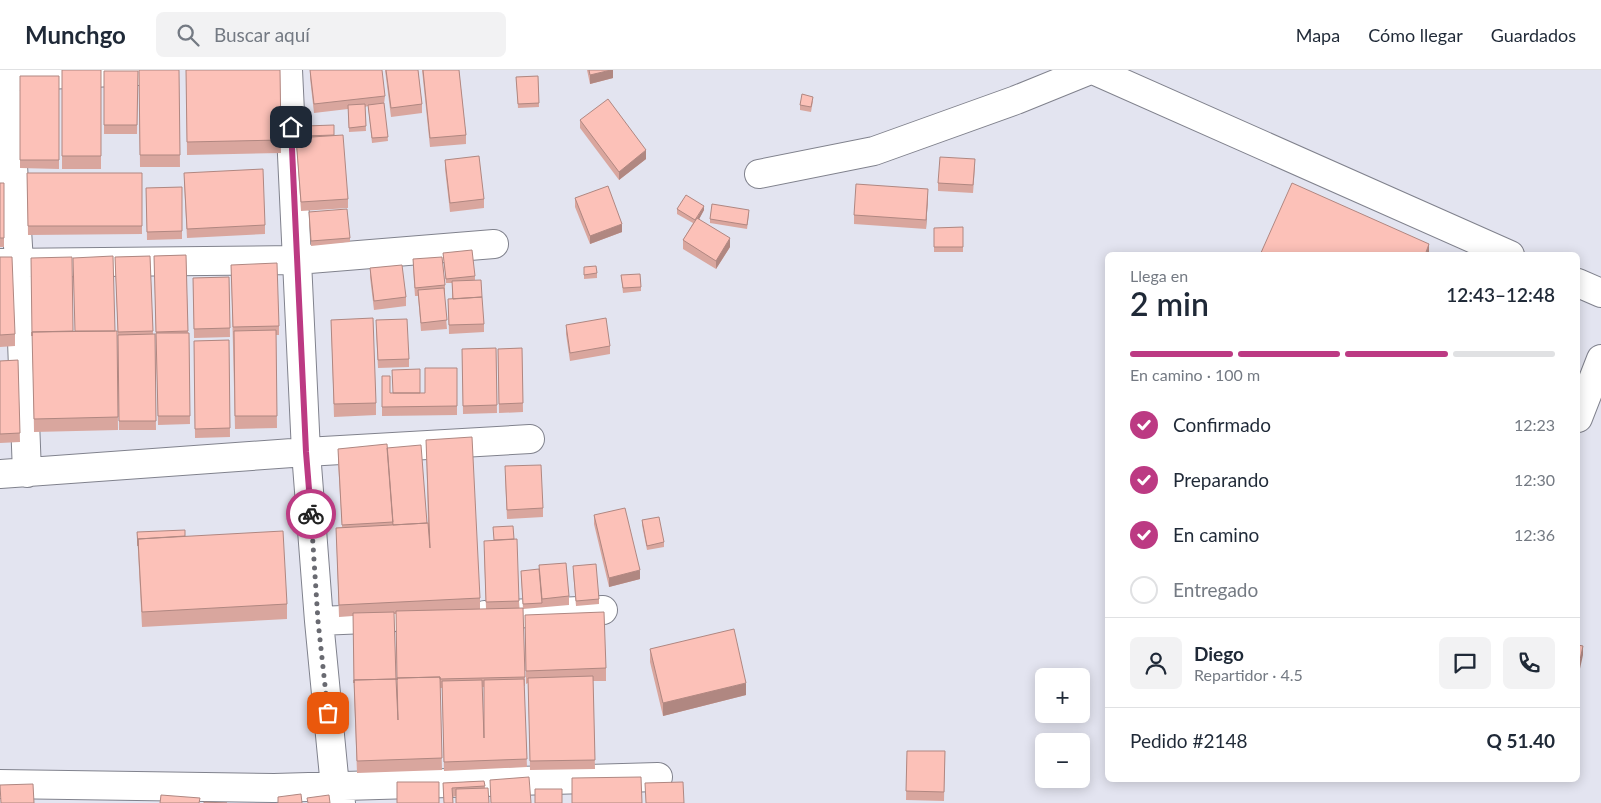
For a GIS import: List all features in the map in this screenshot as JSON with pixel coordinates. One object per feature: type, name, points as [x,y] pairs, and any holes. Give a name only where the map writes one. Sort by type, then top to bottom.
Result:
[{"type":"street","points":[[27,473],[9,262],[5,75],[160,70]]},
{"type":"street","points":[[288,70],[306,452],[318,621],[338,795]]},
{"type":"street","points":[[759,174],[874,151],[1016,100],[1092,70],[1503,252]]},
{"type":"street","points":[[9,262],[297,260],[494,244]]},
{"type":"street","points":[[1580,284],[1601,293]]},
{"type":"street","points":[[1580,413],[1601,358]]},
{"type":"street","points":[[0,474],[306,452],[530,439]]},
{"type":"street","points":[[456,616],[604,610]]},
{"type":"street","points":[[318,621],[417,617]]},
{"type":"street","points":[[0,784],[274,788],[338,795],[658,777]]},
{"type":"building","points":[[62,70],[101,70],[101,156],[62,156]]},
{"type":"building","points":[[139,70],[179,70],[180,155],[140,155]]},
{"type":"building","points":[[186,70],[280,70],[281,140],[187,142]]},
{"type":"building","points":[[310,70],[382,70],[385,96],[314,104]]},
{"type":"building","points":[[386,70],[418,70],[422,104],[391,108]]},
{"type":"building","points":[[423,70],[459,70],[466,135],[430,138]]},
{"type":"building","points":[[589,70],[611,70],[590,75]]},
{"type":"building","points":[[104,71],[138,71],[137,125],[104,125]]},
{"type":"building","points":[[20,76],[59,76],[59,160],[20,160]]},
{"type":"building","points":[[538,76],[539,103],[518,104],[516,77]]},
{"type":"building","points":[[802,94],[813,97],[811,107],[800,105]]},
{"type":"building","points":[[608,99],[646,150],[619,172],[580,120]]},
{"type":"building","points":[[384,103],[388,137],[372,138],[368,105]]},
{"type":"building","points":[[365,104],[366,126],[349,128],[348,105]]},
{"type":"building","points":[[334,125],[334,135],[305,136],[305,126]]},
{"type":"building","points":[[343,135],[348,199],[301,202],[296,138]]},
{"type":"building","points":[[479,156],[484,199],[450,203],[445,160]]},
{"type":"building","points":[[940,157],[975,159],[973,185],[938,183]]},
{"type":"building","points":[[263,169],[265,225],[187,229],[184,173]]},
{"type":"building","points":[[27,173],[142,173],[142,226],[28,226]]},
{"type":"building","points":[[0,183],[4,183],[4,238],[0,238]]},
{"type":"building","points":[[1292,183],[1429,244],[1426,252],[1261,252]]},
{"type":"building","points":[[856,184],[928,189],[926,220],[854,215]]},
{"type":"building","points":[[608,186],[622,224],[590,236],[575,198]]},
{"type":"building","points":[[182,187],[182,231],[147,232],[146,188]]},
{"type":"building","points":[[686,195],[704,206],[695,220],[677,209]]},
{"type":"building","points":[[712,204],[749,210],[747,225],[710,219]]},
{"type":"building","points":[[347,209],[350,238],[311,241],[309,212]]},
{"type":"building","points":[[697,218],[730,238],[716,261],[683,240]]},
{"type":"building","points":[[963,227],[963,247],[934,247],[934,228]]},
{"type":"building","points":[[472,250],[475,276],[446,279],[443,253]]},
{"type":"building","points":[[186,255],[188,331],[156,332],[154,256]]},
{"type":"building","points":[[113,256],[115,331],[75,331],[73,258]]},
{"type":"building","points":[[150,256],[153,331],[118,332],[115,257]]},
{"type":"building","points":[[0,257],[12,257],[15,334],[0,335]]},
{"type":"building","points":[[72,257],[73,331],[32,332],[32,336],[31,258]]},
{"type":"building","points":[[442,257],[445,285],[415,288],[413,259]]},
{"type":"building","points":[[277,263],[279,326],[233,327],[231,265]]},
{"type":"building","points":[[402,265],[406,297],[374,301],[370,268]]},
{"type":"building","points":[[596,266],[597,273],[584,275],[584,267]]},
{"type":"building","points":[[640,274],[641,287],[623,288],[621,275]]},
{"type":"building","points":[[229,277],[230,328],[194,329],[193,278]]},
{"type":"building","points":[[481,280],[482,297],[453,299],[452,281]]},
{"type":"building","points":[[444,288],[447,320],[421,323],[418,290]]},
{"type":"building","points":[[482,297],[484,324],[449,325],[448,299]]},
{"type":"building","points":[[373,318],[376,403],[334,404],[331,320]]},
{"type":"building","points":[[606,318],[610,346],[570,353],[566,325]]},
{"type":"building","points":[[407,319],[409,359],[378,360],[376,320]]},
{"type":"building","points":[[276,330],[277,416],[235,416],[234,331]]},
{"type":"building","points":[[117,331],[118,417],[34,419],[32,332]]},
{"type":"building","points":[[156,333],[189,333],[190,416],[158,416]]},
{"type":"building","points":[[155,334],[156,421],[119,421],[118,335]]},
{"type":"building","points":[[229,340],[230,428],[195,429],[194,341]]},
{"type":"building","points":[[496,348],[497,405],[463,406],[462,349]]},
{"type":"building","points":[[522,348],[523,403],[499,404],[498,349]]},
{"type":"building","points":[[18,360],[20,433],[0,434],[0,361]]},
{"type":"building","points":[[425,368],[457,368],[457,406],[382,407],[382,376],[390,376],[390,393],[425,393]]},
{"type":"building","points":[[420,369],[420,393],[393,393],[392,370]]},
{"type":"building","points":[[472,437],[480,598],[339,605],[336,528],[428,523],[430,548],[426,440]]},
{"type":"building","points":[[387,444],[393,522],[342,525],[338,449]]},
{"type":"building","points":[[421,445],[427,523],[393,525],[387,448]]},
{"type":"building","points":[[541,465],[543,508],[507,510],[505,466]]},
{"type":"building","points":[[625,508],[640,570],[609,578],[594,515]]},
{"type":"building","points":[[659,517],[664,542],[647,546],[642,520]]},
{"type":"building","points":[[513,526],[514,539],[494,540],[493,527]]},
{"type":"building","points":[[185,530],[185,536],[138,539],[138,546],[137,532]]},
{"type":"building","points":[[283,531],[287,604],[142,612],[138,539]]},
{"type":"building","points":[[517,539],[519,601],[486,602],[484,541]]},
{"type":"building","points":[[566,563],[569,596],[542,599],[539,565]]},
{"type":"building","points":[[596,564],[599,599],[576,601],[573,566]]},
{"type":"building","points":[[539,569],[542,603],[523,604],[521,571]]},
{"type":"building","points":[[523,608],[525,677],[397,678],[397,680],[396,611]]},
{"type":"building","points":[[394,612],[396,679],[354,680],[354,683],[353,613]]},
{"type":"building","points":[[604,612],[606,668],[526,671],[525,615]]},
{"type":"building","points":[[734,629],[746,683],[663,703],[650,649]]},
{"type":"building","points":[[1580,645],[1583,646],[1580,660]]},
{"type":"building","points":[[593,676],[595,760],[530,761],[528,678]]},
{"type":"building","points":[[440,677],[442,758],[357,761],[354,680],[396,679],[398,720],[397,678]]},
{"type":"building","points":[[524,679],[527,759],[444,762],[442,681],[482,680],[484,738],[484,680]]},
{"type":"building","points":[[907,751],[945,751],[944,792],[906,791]]},
{"type":"building","points":[[529,777],[531,803],[491,803],[490,780]]},
{"type":"building","points":[[641,777],[642,803],[572,803],[572,778]]},
{"type":"building","points":[[484,781],[485,786],[452,788],[453,803],[444,803],[443,783]]},
{"type":"building","points":[[397,782],[439,782],[439,803],[397,803]]},
{"type":"building","points":[[683,782],[684,803],[646,803],[645,783]]},
{"type":"building","points":[[33,784],[34,803],[1,803],[0,785]]},
{"type":"building","points":[[488,788],[489,803],[456,803],[456,789]]},
{"type":"building","points":[[535,789],[562,789],[562,803],[535,803]]},
{"type":"building","points":[[301,794],[302,803],[278,803],[278,797]]},
{"type":"building","points":[[161,795],[200,798],[199,803],[160,803]]},
{"type":"building","points":[[329,795],[330,803],[308,803],[307,798]]},
{"type":"way so far","points":[[311,514],[318,621],[328,713]]},
{"type":"route","points":[[291,127],[306,452],[311,514]]}]
